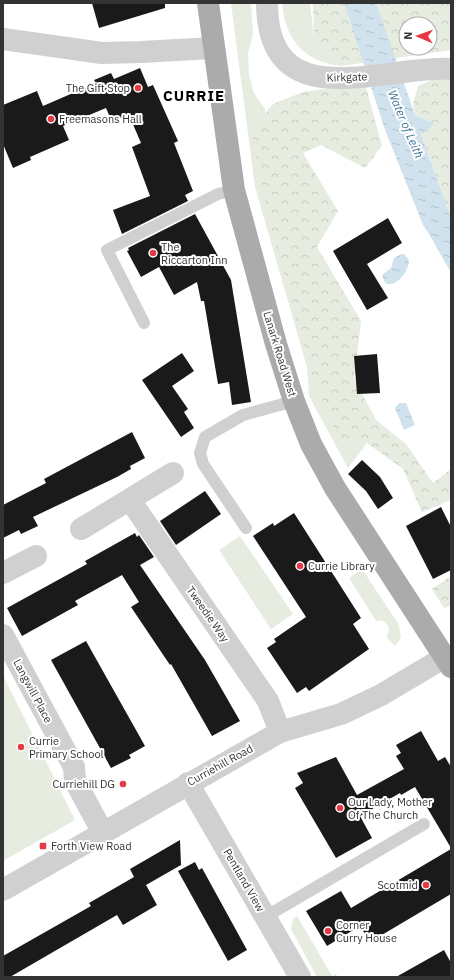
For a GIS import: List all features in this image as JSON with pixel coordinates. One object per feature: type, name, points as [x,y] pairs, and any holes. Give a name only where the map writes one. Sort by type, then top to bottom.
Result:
[{"type":"main road","name":"Lanark Road West","points":[[208,3],[213,48],[234,190],[276,344],[294,401],[311,444],[335,488],[448,662]]},
{"type":"street","name":"Kirkgate","points":[[267,3],[267,23],[272,40],[290,65],[304,73],[332,79],[354,79],[414,69],[451,69]]},
{"type":"street","points":[[3,39],[102,53],[213,48]]},
{"type":"street","points":[[81,529],[173,473]]},
{"type":"street","name":"Tweedie Way","points":[[130,500],[268,701],[280,732]]},
{"type":"street","points":[[3,573],[36,556]]},
{"type":"street","name":"Langwill Place","points":[[3,635],[74,767],[75,781],[103,833]]},
{"type":"street","name":"Curriehill Road","points":[[3,890],[280,732],[341,714],[448,662]]},
{"type":"street","name":"Pentland View","points":[[188,784],[300,977]]},
{"type":"lane","points":[[144,323],[107,250],[218,194],[234,190]]},
{"type":"lane","points":[[246,528],[203,464],[200,453],[201,445],[205,437],[243,415],[294,401]]},
{"type":"lane","points":[[265,917],[424,824]]},
{"type":"green space","points":[[231,3],[251,3],[253,33],[248,54],[249,75],[254,93],[265,109],[266,175],[367,443],[348,468],[309,396],[307,367],[255,187]]},
{"type":"green space","points":[[282,3],[310,3],[314,39],[341,66],[328,64],[317,60],[307,54],[299,46],[292,38],[287,27]]},
{"type":"green space","points":[[313,3],[451,3],[451,50],[438,52],[438,16],[398,16],[398,56],[410,56],[341,66],[314,39]]},
{"type":"green space","points":[[434,79],[451,80],[451,217],[421,135],[435,124],[415,115],[413,104],[418,86]]},
{"type":"green space","points":[[365,83],[382,146],[365,168],[321,145],[303,153],[338,211],[317,247],[361,321],[354,378],[376,420],[406,444],[433,483],[451,469],[451,500],[422,512],[403,469],[367,443],[340,443],[310,370],[272,231],[251,130],[273,104],[303,92]]},
{"type":"green space","points":[[240,536],[293,614],[271,629],[219,550]]},
{"type":"green space","points":[[362,569],[399,625],[401,638],[395,646],[386,637],[389,631],[387,625],[383,621],[376,621],[349,578]]},
{"type":"green space","points":[[451,576],[451,606],[444,608],[432,589]]},
{"type":"green space","name":"Currie Primary School","points":[[3,675],[75,820],[3,861]]},
{"type":"green space","points":[[297,916],[332,976],[336,974],[338,977],[317,977],[291,929],[293,919]]},
{"type":"water","name":"Water of Leith","points":[[344,3],[376,3],[415,115],[435,124],[421,135],[451,217],[451,272],[423,225],[385,130]]},
{"type":"water","points":[[404,254],[409,260],[405,273],[402,278],[394,283],[385,283],[382,275],[391,268],[394,258]]},
{"type":"water","points":[[399,403],[406,403],[415,425],[404,430],[395,408]]},
{"type":"building","points":[[92,3],[165,3],[165,8],[99,28]]},
{"type":"building","points":[[140,68],[148,87],[153,85],[178,141],[174,143],[193,191],[185,195],[188,201],[122,234],[113,210],[150,196],[132,147],[141,143],[129,115],[112,122],[106,108],[63,126],[69,140],[30,157],[31,160],[13,168],[3,144],[3,105],[37,91],[43,106],[96,83],[94,80],[111,73],[114,79]]},
{"type":"building","points":[[195,214],[231,280],[251,402],[232,405],[229,382],[218,384],[204,301],[201,301],[197,282],[174,295],[159,267],[141,277],[127,251],[129,250],[128,248]]},
{"type":"building","points":[[388,218],[402,243],[367,264],[388,298],[367,310],[333,251]]},
{"type":"building","points":[[182,353],[194,371],[172,386],[188,409],[184,412],[194,428],[181,437],[142,380]]},
{"type":"building","points":[[377,354],[380,393],[357,394],[354,356]]},
{"type":"building","points":[[132,432],[145,458],[130,466],[131,469],[117,477],[33,517],[38,526],[21,534],[19,530],[3,538],[3,505],[46,483],[44,479]]},
{"type":"building","points":[[362,460],[380,477],[393,498],[378,509],[366,491],[348,474]]},
{"type":"building","points":[[205,491],[221,514],[176,545],[160,521]]},
{"type":"building","points":[[441,507],[451,527],[451,570],[433,579],[406,526]]},
{"type":"building","points":[[294,513],[361,618],[353,624],[369,649],[309,691],[306,687],[297,693],[267,648],[276,642],[274,639],[306,617],[253,536],[273,523],[274,526]]},
{"type":"building","points":[[135,533],[137,537],[139,535],[154,557],[140,565],[205,660],[240,721],[212,736],[171,664],[170,665],[131,607],[139,602],[122,575],[75,601],[78,605],[22,636],[7,608],[87,564],[85,561]]},
{"type":"building","points":[[86,641],[145,746],[129,755],[131,758],[111,768],[51,660]]},
{"type":"building","points":[[421,731],[438,761],[445,757],[451,767],[451,848],[415,787],[401,795],[400,793],[360,816],[372,838],[336,858],[295,788],[303,783],[297,773],[336,757],[357,795],[404,769],[396,756],[401,753],[396,745]]},
{"type":"building","points":[[180,840],[181,865],[146,885],[157,905],[123,925],[117,915],[10,977],[3,977],[3,956],[91,906],[89,903],[134,877],[130,869]]},
{"type":"building","points":[[451,849],[451,894],[370,942],[360,926],[327,946],[306,911],[341,891],[351,908]]},
{"type":"building","points":[[195,862],[199,870],[202,868],[247,950],[228,961],[178,871]]},
{"type":"building","points":[[444,950],[451,963],[451,977],[396,977]]},
{"type":"place","name":"The Gift Stop","points":[[138,88]]},
{"type":"place","name":"Freemasons Hall","points":[[51,119]]},
{"type":"place","name":"The Riccarton Inn","points":[[153,253]]},
{"type":"place","name":"Currie Library","points":[[300,566]]},
{"type":"place","name":"Currie Primary School","points":[[21,747]]},
{"type":"place","name":"Curriehill DG","points":[[123,784]]},
{"type":"place","name":"Our Lady, Mother Of The Church","points":[[340,808]]},
{"type":"place","name":"Forth View Road","points":[[43,846]]},
{"type":"place","name":"Scotmid","points":[[426,885]]},
{"type":"place","name":"Corner Curry House","points":[[328,931]]},
{"type":"district","name":"CURRIE","points":[[194,95]]}]
